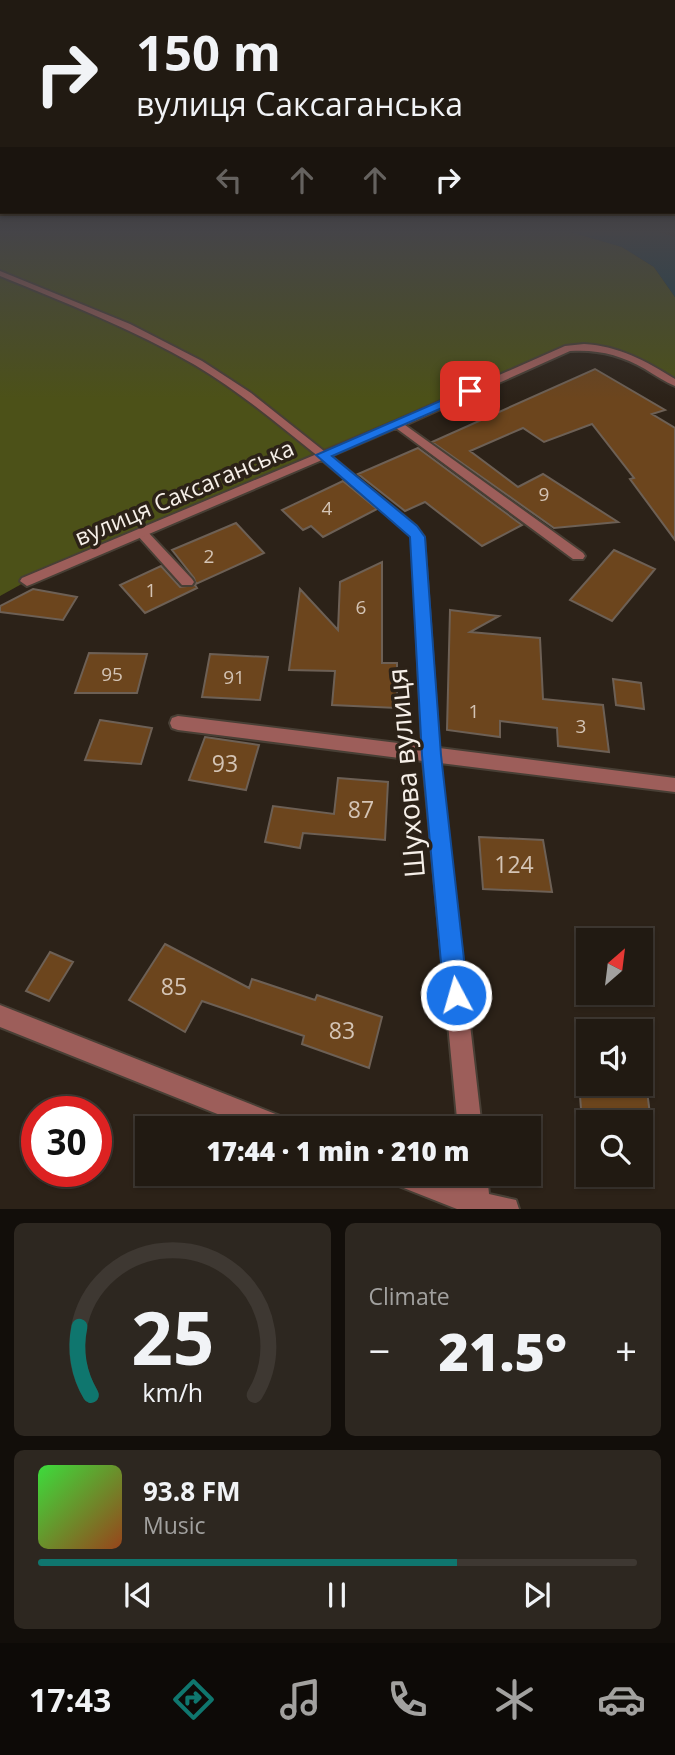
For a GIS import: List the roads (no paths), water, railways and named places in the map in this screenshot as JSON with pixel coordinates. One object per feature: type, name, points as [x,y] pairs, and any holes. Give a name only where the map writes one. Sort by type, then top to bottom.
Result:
[{"type":"street","name":"Шухова вулиця","points":[[32,286],[199,363],[261,406],[323,455],[412,529],[418,537],[431,755],[469,1116]]},
{"type":"street","name":"вулиця Саксаганська","points":[[27,581],[397,424],[568,348],[597,346],[627,354],[675,383]]},
{"type":"street","points":[[397,424],[578,556]]},
{"type":"street","points":[[142,533],[187,583]]},
{"type":"street","points":[[178,723],[675,785]]},
{"type":"street","points":[[0,1016],[252,1116]]},
{"type":"street","points":[[428,1186],[478,1207],[508,1209]]},
{"type":"street","points":[[476,1186],[478,1207]]},
{"type":"water","points":[[668,286],[675,286],[675,297]]}]
